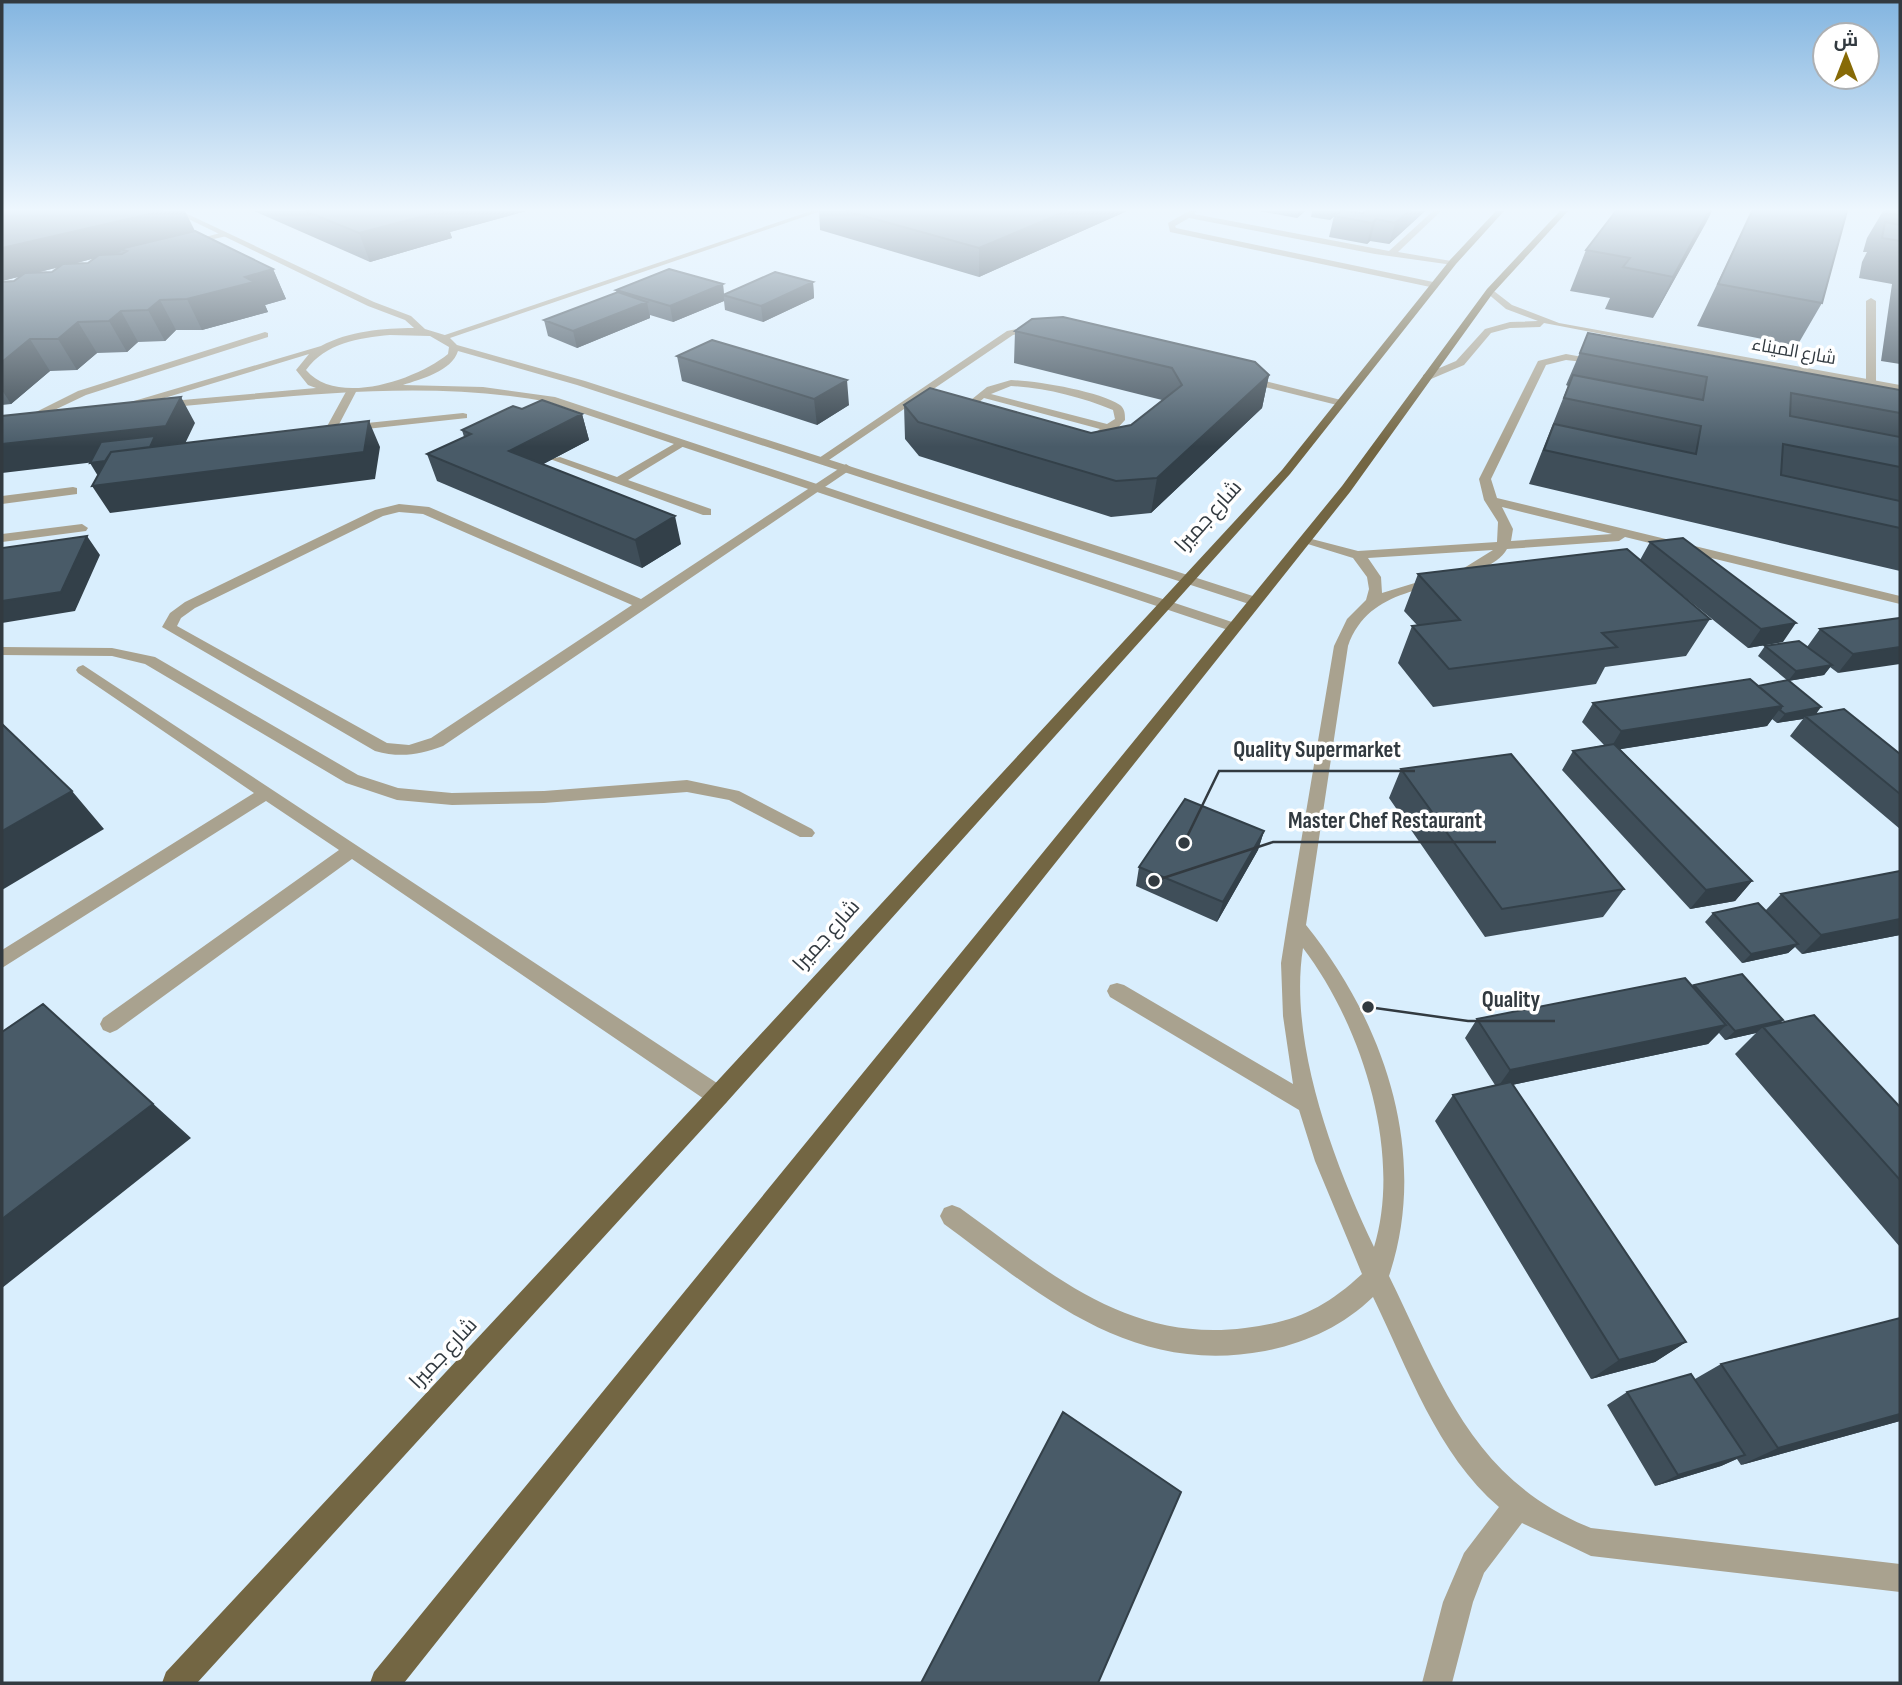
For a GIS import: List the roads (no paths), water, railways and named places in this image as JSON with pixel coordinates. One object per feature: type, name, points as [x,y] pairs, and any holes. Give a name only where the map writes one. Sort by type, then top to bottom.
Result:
[{"type":"main road","name":"شارع جميرا","points":[[177,1683],[718,1096],[1286,472],[1431,290]]},
{"type":"main road","points":[[385,1683],[1346,489],[1490,291]]},
{"type":"street","points":[[341,290],[408,318],[423,332]]},
{"type":"street","points":[[444,337],[584,290]]},
{"type":"street","points":[[1490,291],[1509,307],[1557,325]]},
{"type":"street","points":[[1871,301],[1871,383]]},
{"type":"street","points":[[360,336],[373,319],[371,304]]},
{"type":"street","points":[[1427,377],[1460,363],[1483,334],[1494,328],[1522,324],[1557,325]]},
{"type":"street","name":"شارع الميناء","points":[[1557,325],[1900,388]]},
{"type":"street","points":[[822,460],[920,400],[1015,330],[1049,330]]},
{"type":"street","points":[[336,389],[114,410],[360,336],[403,331],[423,332],[444,337],[454,347],[543,371],[1254,601]]},
{"type":"street","points":[[47,423],[7,431],[41,411],[82,393],[265,335]]},
{"type":"street","points":[[339,342],[313,355],[301,370],[305,379],[336,389],[466,387],[551,399],[1233,627]]},
{"type":"street","points":[[370,389],[404,383],[433,372],[453,355],[454,347]]},
{"type":"street","points":[[1616,365],[1566,357],[1542,363],[1489,470],[1485,489],[1505,523],[1505,545],[1496,555],[1465,572],[1391,594],[1372,603],[1357,615],[1346,629],[1341,646],[1291,963],[1290,1006],[1295,1052],[1306,1103],[1328,1169],[1376,1277],[1463,1447],[1488,1478],[1518,1504],[1553,1528],[1591,1542],[1900,1578]]},
{"type":"street","points":[[1237,377],[1341,403]]},
{"type":"street","points":[[974,416],[955,410],[1002,384],[1020,382],[1117,408],[1121,416],[1111,429],[1098,438],[1081,443]]},
{"type":"street","points":[[352,390],[325,430],[463,416]]},
{"type":"street","points":[[984,395],[1111,429]]},
{"type":"street","points":[[618,481],[683,443]]},
{"type":"street","points":[[556,459],[707,512]]},
{"type":"street","points":[[641,604],[425,510],[409,507],[379,513],[190,605],[174,616],[169,627],[381,747],[407,751],[437,742],[846,468]]},
{"type":"street","points":[[2,500],[73,491]]},
{"type":"street","points":[[1490,500],[1900,600]]},
{"type":"street","points":[[2,538],[82,528]]},
{"type":"street","points":[[1304,541],[1358,555],[1637,536]]},
{"type":"street","points":[[1358,555],[1376,579],[1377,591],[1372,603]]},
{"type":"street","points":[[2,651],[112,652],[150,660],[352,779],[397,794],[452,799],[532,797],[687,786],[733,795],[806,833]]},
{"type":"street","points":[[83,670],[718,1096]]},
{"type":"street","points":[[2,960],[267,793]]},
{"type":"street","points":[[110,1024],[352,850]]},
{"type":"street","points":[[952,1216],[1073,1303],[1127,1328],[1183,1342],[1241,1344],[1294,1333],[1342,1311],[1376,1277],[1390,1227],[1393,1176],[1389,1127],[1380,1081],[1365,1037],[1346,996],[1323,958],[1296,925]]},
{"type":"street","points":[[1117,991],[1306,1103]]},
{"type":"street","points":[[1437,1683],[1458,1602],[1474,1563],[1518,1504]]},
{"type":"place","name":"Quality Supermarket","points":[[1184,843]]},
{"type":"place","name":"Master Chef Restaurant","points":[[1154,881]]},
{"type":"place","name":"Quality","points":[[1368,1007]]}]
